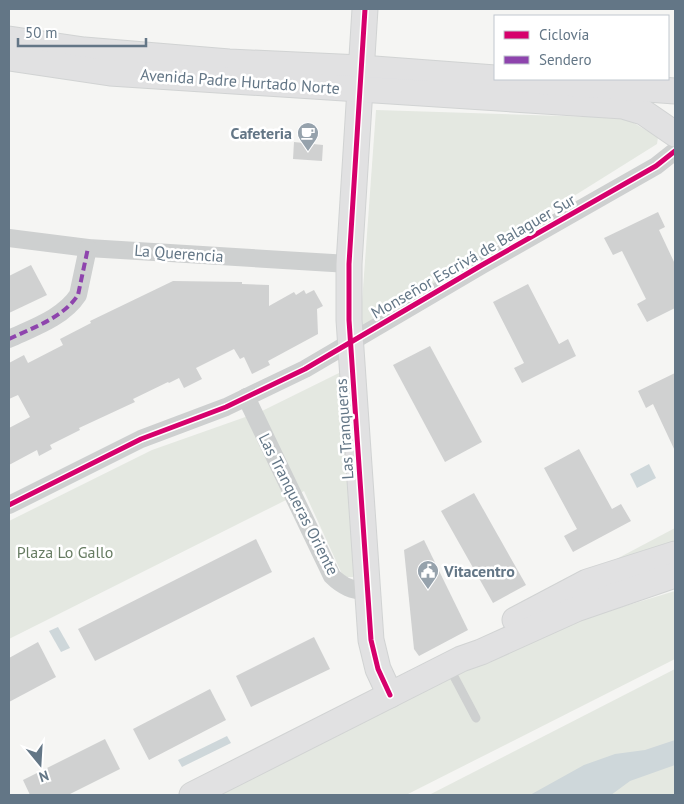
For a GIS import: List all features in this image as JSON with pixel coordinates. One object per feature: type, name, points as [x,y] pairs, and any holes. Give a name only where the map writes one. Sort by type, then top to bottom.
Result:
[{"type":"street","name":"Las Tranqueras","points":[[365,9],[349,264],[350,342],[374,650],[378,669],[390,695]]},
{"type":"street","name":"Avenida Padre Hurtado Norte","points":[[9,39],[94,51],[229,62],[623,106],[643,112],[675,134]]},
{"type":"street","name":"Avenida Padre Hurtado Norte","points":[[9,58],[110,73],[360,78],[494,78]]},
{"type":"street","points":[[522,80],[675,91]]},
{"type":"street","name":"Monseñor Escrivá de Balaguer Sur","points":[[9,505],[134,442],[226,407],[305,369],[656,166],[675,151]]},
{"type":"street","name":"La Querencia","points":[[9,238],[88,248],[349,264]]},
{"type":"street","points":[[9,339],[62,312],[74,302],[78,295],[88,248]]},
{"type":"street","name":"Las Tranqueras Oriente","points":[[246,397],[332,576],[341,585],[353,590],[368,592]]},
{"type":"street","points":[[454,662],[489,634],[572,589],[587,582],[675,554]]},
{"type":"street","points":[[192,795],[454,662],[603,599],[675,575]]},
{"type":"lane","points":[[454,662],[476,718]]},
{"type":"green space","points":[[376,110],[625,118],[658,137],[657,144],[360,330]]},
{"type":"green space","name":"Plaza Lo Gallo","points":[[343,371],[357,573],[353,577],[347,577],[342,574],[304,491],[9,639],[9,521],[152,450],[262,411]]},
{"type":"green space","points":[[675,528],[675,551],[573,582]]},
{"type":"green space","points":[[675,591],[675,659],[406,795],[216,795],[537,635]]},
{"type":"green space","points":[[675,669],[675,795],[429,795]]},
{"type":"shaded area","points":[[649,464],[656,478],[637,488],[630,474]]},
{"type":"shaded area","points":[[58,627],[70,648],[61,652],[49,631]]},
{"type":"shaded area","points":[[227,736],[231,743],[182,767],[178,760]]},
{"type":"shaded area","points":[[675,740],[675,765],[630,781],[611,795],[530,795],[584,765],[615,754],[645,750]]},
{"type":"building","name":"Cafeteria","points":[[294,142],[323,145],[322,161],[293,159]]},
{"type":"building","points":[[658,212],[665,227],[659,230],[675,264],[675,308],[647,322],[637,304],[646,299],[622,251],[613,255],[604,238]]},
{"type":"building","points":[[31,265],[47,295],[9,313],[9,276]]},
{"type":"building","points":[[173,281],[242,282],[242,284],[269,285],[269,306],[294,292],[296,295],[304,290],[306,294],[314,290],[323,306],[317,309],[318,334],[268,361],[270,365],[252,374],[244,357],[240,359],[234,349],[196,368],[202,379],[184,388],[179,378],[168,382],[133,399],[135,402],[79,428],[80,430],[50,445],[52,449],[39,456],[37,450],[9,465],[9,428],[30,417],[18,395],[9,399],[9,363],[24,355],[28,363],[63,345],[60,339],[91,323],[90,321]]},
{"type":"building","points":[[528,284],[559,344],[568,339],[576,356],[522,383],[514,368],[524,363],[493,302]]},
{"type":"building","points":[[430,346],[482,442],[445,462],[393,365]]},
{"type":"building","points":[[675,373],[675,451],[653,404],[646,408],[638,391]]},
{"type":"building","points":[[579,449],[612,509],[621,504],[631,521],[573,552],[564,536],[577,529],[544,468]]},
{"type":"building","points":[[474,493],[526,585],[493,603],[441,511]]},
{"type":"building","points":[[256,539],[272,572],[95,661],[78,629]]},
{"type":"building","name":"Vitacentro","points":[[424,540],[468,630],[419,656],[414,649],[404,550]]},
{"type":"building","points":[[314,637],[330,669],[251,707],[236,676]]},
{"type":"building","points":[[38,642],[56,677],[9,702],[9,658]]},
{"type":"building","points":[[210,689],[226,720],[149,760],[133,729]]},
{"type":"building","points":[[105,739],[120,769],[68,795],[30,795],[23,780]]},
{"type":"marked path","points":[[9,339],[46,322],[72,303],[78,295],[88,248]]},
{"type":"cycle path","points":[[365,9],[349,264],[349,320],[371,640],[378,669],[390,695]]},
{"type":"cycle path","points":[[9,505],[141,439],[226,407],[305,369],[656,166],[675,151]]},
{"type":"place","name":"Cafeteria","points":[[308,152]]},
{"type":"place","name":"Vitacentro","points":[[428,590]]}]
